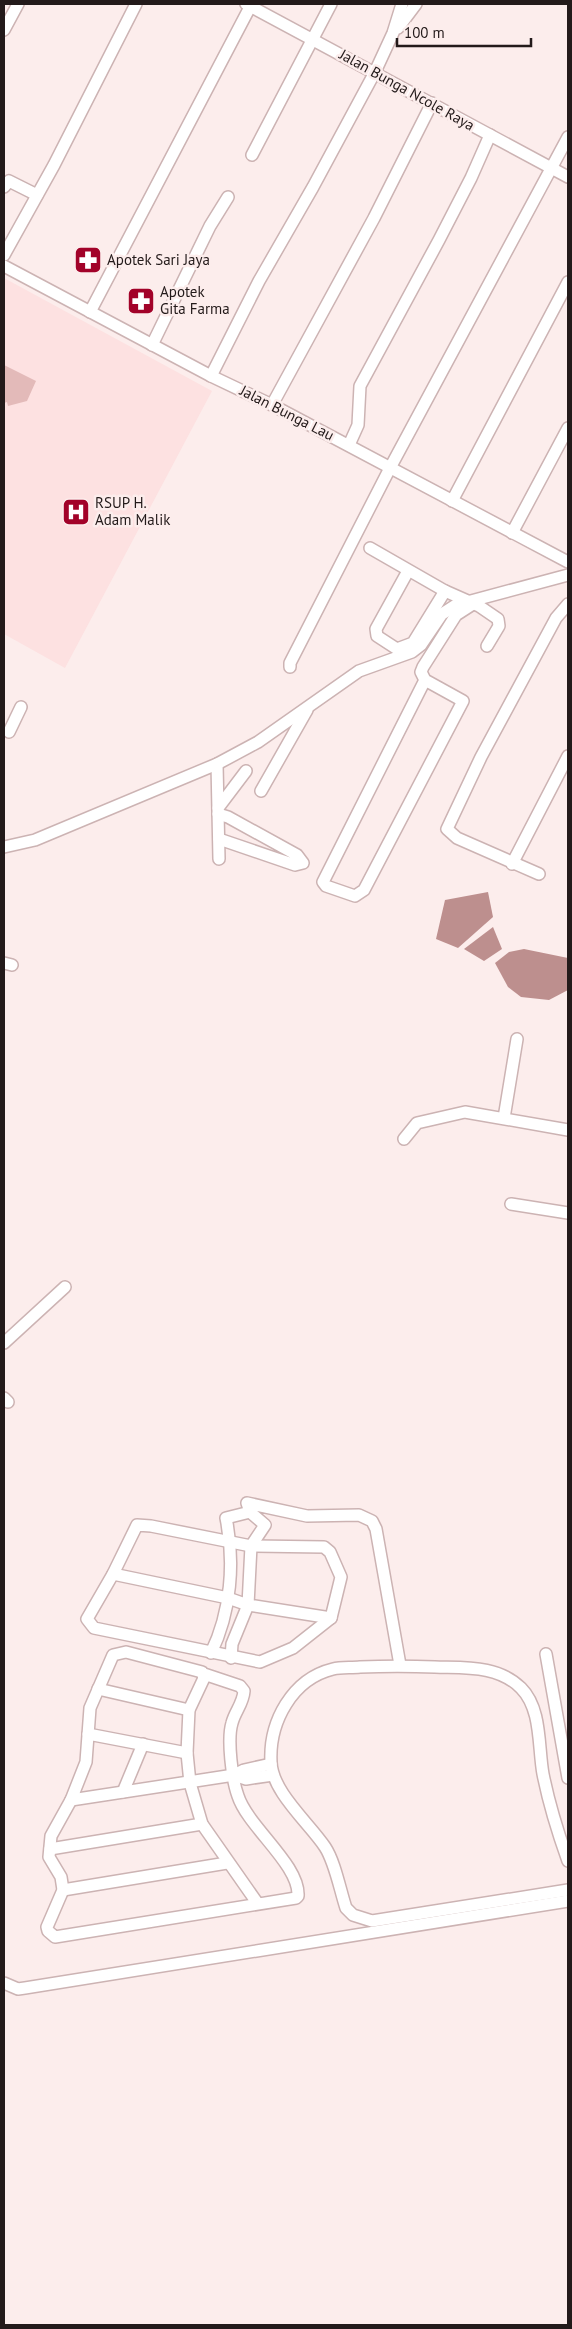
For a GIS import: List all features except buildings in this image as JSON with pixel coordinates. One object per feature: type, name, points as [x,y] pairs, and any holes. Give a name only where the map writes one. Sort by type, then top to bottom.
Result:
[{"type":"street","points":[[4,30],[18,4]]},
{"type":"street","points":[[4,255],[136,4]]},
{"type":"street","points":[[252,155],[331,4]]},
{"type":"street","points":[[211,376],[259,281],[313,187],[375,72],[394,33],[402,4]]},
{"type":"street","points":[[394,33],[416,4]]},
{"type":"street","points":[[90,312],[255,6]]},
{"type":"street","name":"Jalan Bunga Ncole Raya","points":[[255,6],[312,40],[375,72],[568,177]]},
{"type":"street","points":[[272,405],[374,218],[432,103]]},
{"type":"street","points":[[349,445],[358,425],[360,386],[451,216],[490,136]]},
{"type":"street","points":[[290,667],[290,663],[390,468],[553,169],[568,137]]},
{"type":"street","points":[[4,187],[9,181],[37,195]]},
{"type":"street","points":[[152,344],[210,226],[228,197]]},
{"type":"street","name":"Jalan Bunga Lau","points":[[4,266],[211,376],[349,445],[568,562]]},
{"type":"street","points":[[452,500],[568,282]]},
{"type":"street","points":[[512,533],[568,428]]},
{"type":"street","points":[[370,548],[408,571],[470,602],[498,619],[499,623],[487,646]]},
{"type":"street","points":[[408,571],[376,628],[377,636],[390,646],[397,649],[413,643],[445,591]]},
{"type":"street","points":[[5,849],[35,840],[217,764],[258,742],[309,708],[359,671],[412,652],[421,645],[442,614],[456,605],[568,575]]},
{"type":"street","points":[[425,680],[323,882],[326,886],[355,896],[364,890],[463,701],[425,680],[420,672],[448,626],[456,615],[470,602]]},
{"type":"street","points":[[539,874],[512,864],[457,838],[450,832],[448,825],[481,757],[556,618],[568,604]]},
{"type":"street","points":[[8,732],[21,707]]},
{"type":"street","points":[[261,791],[309,708]]},
{"type":"street","points":[[512,864],[568,756]]},
{"type":"street","points":[[217,764],[219,859]]},
{"type":"street","points":[[218,811],[246,771]]},
{"type":"street","points":[[218,811],[297,855],[303,863],[295,865],[219,839]]},
{"type":"street","points":[[504,1118],[517,1039]]},
{"type":"street","points":[[404,1139],[417,1123],[465,1112],[568,1130]]},
{"type":"street","points":[[511,1204],[568,1213]]},
{"type":"street","points":[[4,1344],[65,1287]]},
{"type":"street","points":[[231,1658],[232,1644],[248,1605],[251,1546],[265,1525],[250,1512],[247,1503],[307,1516],[359,1515],[372,1522],[376,1529],[400,1665]]},
{"type":"street","points":[[211,1653],[228,1598],[231,1541],[226,1518],[250,1512]]},
{"type":"street","points":[[136,1525],[231,1541],[251,1546],[324,1547],[330,1552],[341,1577],[332,1618],[293,1648],[260,1662],[231,1658],[94,1628],[87,1619],[113,1574],[136,1525]]},
{"type":"street","points":[[113,1574],[228,1598],[248,1605],[332,1618]]},
{"type":"street","points":[[126,1652],[204,1674],[240,1686],[244,1691],[243,1700],[232,1722],[230,1733],[237,1795],[242,1805],[294,1877],[298,1893],[296,1898],[55,1937],[50,1934],[47,1927],[63,1890],[61,1877],[49,1857],[51,1836],[71,1800],[86,1762],[90,1708],[113,1654],[126,1652]]},
{"type":"street","points":[[546,1654],[568,1778]]},
{"type":"street","points":[[568,1861],[555,1826],[543,1773],[534,1711],[523,1690],[512,1679],[501,1673],[484,1669],[400,1665],[334,1669],[316,1677],[290,1696],[278,1716],[275,1727],[272,1769],[288,1800],[328,1853],[346,1908],[361,1919],[372,1921],[568,1890]]},
{"type":"street","points":[[204,1674],[204,1678],[189,1710],[187,1753],[190,1783],[202,1824],[258,1904]]},
{"type":"street","points":[[98,1689],[189,1710]]},
{"type":"street","points":[[88,1734],[187,1753]]},
{"type":"street","points":[[123,1792],[142,1744]]},
{"type":"street","points":[[71,1800],[190,1783],[234,1775],[244,1770],[272,1769]]},
{"type":"street","points":[[50,1849],[202,1824]]},
{"type":"street","points":[[63,1890],[228,1863]]},
{"type":"street","points":[[4,1983],[18,1988],[25,1988],[568,1901]]},
{"type":"shaded area","name":"RSUP H. Adam Malik","points":[[4,278],[212,391],[65,668],[4,634]]},
{"type":"shaded area","points":[[4,365],[36,381],[27,401],[8,406],[7,402],[4,403]]},
{"type":"shaded area","points":[[488,892],[493,917],[458,948],[436,939],[445,900]]},
{"type":"shaded area","points":[[493,927],[502,949],[484,961],[464,949]]},
{"type":"shaded area","points":[[524,949],[568,958],[568,990],[549,1000],[521,997],[508,987],[495,963],[509,952]]},
{"type":"place","name":"Apotek Sari Jaya","points":[[88,260]]},
{"type":"place","name":"Apotek Gita Farma","points":[[141,301]]},
{"type":"place","name":"RSUP H. Adam Malik","points":[[76,512]]}]
